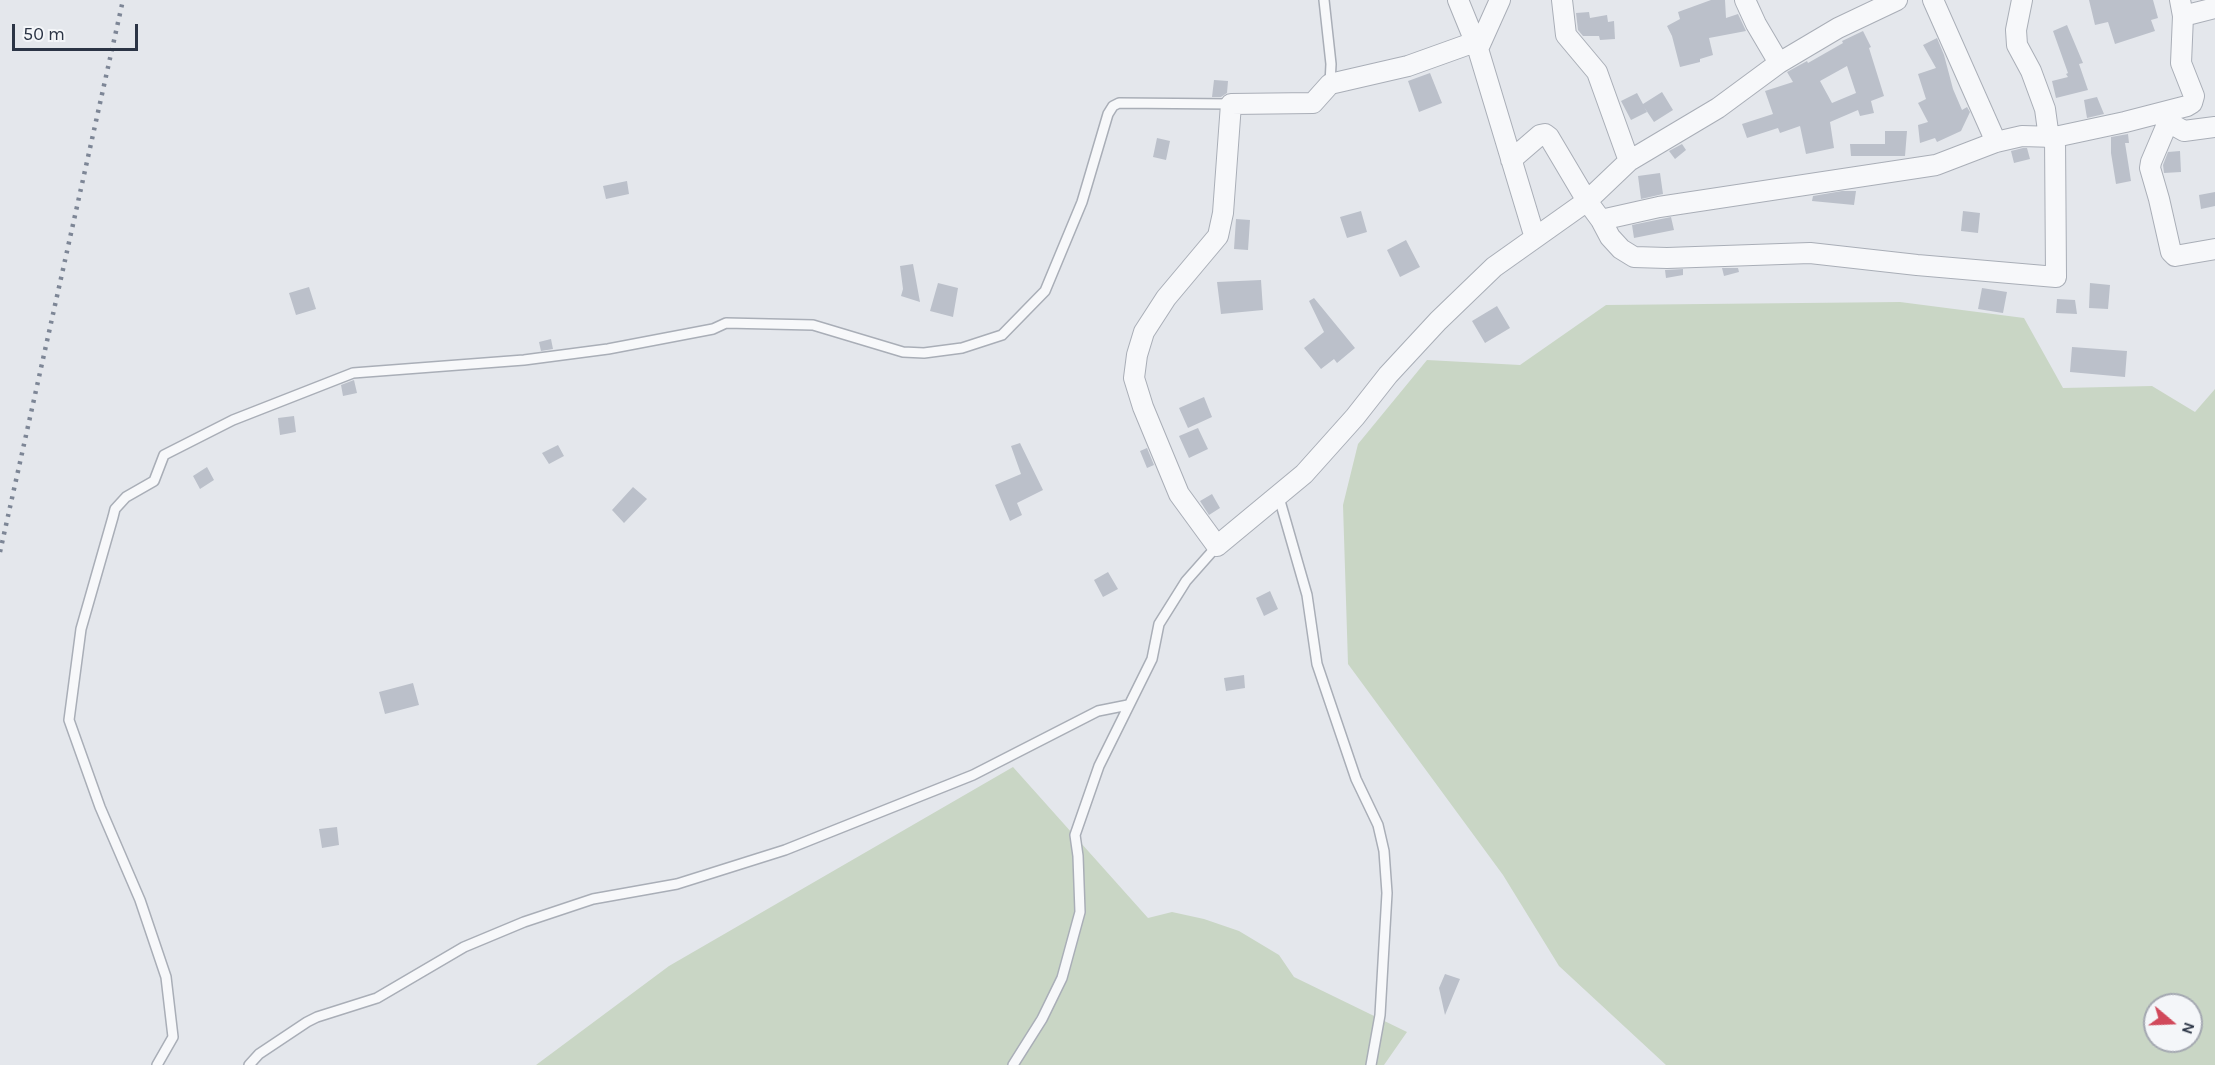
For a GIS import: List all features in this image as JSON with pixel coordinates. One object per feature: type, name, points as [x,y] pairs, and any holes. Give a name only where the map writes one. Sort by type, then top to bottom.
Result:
[{"type":"street","points":[[1458,0],[1477,45],[1535,238]]},
{"type":"street","points":[[1500,0],[1477,45],[1408,66],[1330,84],[1313,103],[1231,104],[1223,213],[1218,236],[1166,298],[1144,332],[1137,355],[1134,378],[1143,407],[1179,494],[1216,546],[1304,474],[1355,417],[1388,375],[1438,321],[1494,267],[1587,201],[1629,161],[1718,108],[1779,63],[1838,28],[1897,0]]},
{"type":"street","points":[[1562,0],[1566,36],[1597,72],[1629,161]]},
{"type":"street","points":[[1745,0],[1779,63]]},
{"type":"street","points":[[1933,0],[1996,142]]},
{"type":"street","points":[[1511,160],[1540,135],[1545,134],[1550,137],[1610,237],[1621,249],[1634,257],[1810,253],[2056,277],[2052,138],[2045,109],[2031,71],[2017,45],[2016,30],[2022,0]]},
{"type":"street","points":[[1601,220],[1659,207],[1936,165],[1996,142],[2022,135],[2052,138],[2170,116],[2192,103],[2194,96],[2181,63],[2182,8],[2215,8]]},
{"type":"street","points":[[2170,116],[2184,131],[2215,127]]},
{"type":"street","points":[[2170,116],[2150,168],[2171,252],[2175,256],[2215,249]]},
{"type":"lane","points":[[1324,0],[1331,64],[1330,84]]},
{"type":"lane","points":[[157,1065],[173,1037],[166,977],[140,900],[99,807],[69,720],[81,629],[113,517],[116,509],[126,497],[154,481],[164,455],[233,420],[353,373],[524,360],[619,346],[713,329],[726,324],[813,325],[903,352],[924,353],[972,345],[1006,332],[1045,291],[1082,202],[1108,114],[1113,106],[1119,103],[1231,104]]},
{"type":"lane","points":[[1278,494],[1307,595],[1317,664],[1356,779],[1378,825],[1384,851],[1388,893],[1381,1004],[1371,1065]]},
{"type":"lane","points":[[1013,1065],[1042,1019],[1062,978],[1080,912],[1075,835],[1099,766],[1152,659],[1160,624],[1186,581],[1216,546]]},
{"type":"lane","points":[[249,1065],[259,1054],[307,1022],[377,998],[464,947],[524,922],[593,899],[677,885],[785,850],[974,775],[1098,711],[1128,705]]},
{"type":"green space","points":[[1900,302],[2024,318],[2063,388],[2152,386],[2195,412],[2215,389],[2215,1065],[1666,1065],[1559,966],[1503,875],[1348,664],[1343,505],[1358,444],[1427,360],[1520,365],[1606,305]]},
{"type":"green space","points":[[1013,767],[1148,918],[1172,912],[1204,919],[1239,931],[1279,955],[1294,977],[1407,1032],[1384,1065],[536,1065],[669,966]]},
{"type":"building","points":[[1711,0],[1725,0],[1726,18],[1738,14],[1746,31],[1709,38],[1713,55],[1700,59],[1700,62],[1680,67],[1667,26],[1680,19],[1678,12]]},
{"type":"building","points":[[2089,0],[2153,0],[2158,18],[2151,20],[2155,31],[2115,44],[2108,22],[2095,25]]},
{"type":"building","points":[[1589,12],[1590,18],[1607,15],[1608,22],[1614,21],[1615,39],[1600,40],[1599,36],[1583,36],[1578,30],[1576,13]]},
{"type":"building","points":[[2067,25],[2083,63],[2079,64],[2088,90],[2056,98],[2052,81],[2068,77],[2066,74],[2068,73],[2053,31]]},
{"type":"building","points":[[1863,31],[1871,47],[1869,48],[1884,96],[1871,101],[1874,113],[1860,116],[1858,110],[1830,122],[1834,148],[1806,154],[1800,126],[1780,133],[1778,128],[1747,138],[1742,124],[1773,114],[1765,91],[1793,82],[1787,72],[1807,61],[1808,63],[1843,43],[1842,41]],"holes":[[[1847,66],[1856,93],[1832,103],[1820,81]]]},
{"type":"building","points":[[1937,38],[1962,110],[1967,107],[1970,112],[1961,131],[1937,142],[1935,138],[1920,143],[1918,125],[1928,122],[1918,103],[1926,99],[1918,74],[1936,68],[1923,45]]},
{"type":"building","points":[[1430,73],[1442,103],[1419,112],[1408,81]]},
{"type":"building","points":[[1214,80],[1228,81],[1227,93],[1221,97],[1212,97]]},
{"type":"building","points":[[1662,92],[1673,110],[1654,122],[1644,107],[1647,112],[1631,120],[1621,101],[1637,93],[1643,104]]},
{"type":"building","points":[[2097,97],[2104,114],[2087,118],[2084,100]]},
{"type":"building","points":[[1885,131],[1907,131],[1905,156],[1851,156],[1850,144],[1885,144]]},
{"type":"building","points":[[2128,134],[2129,143],[2125,143],[2131,181],[2116,184],[2111,137]]},
{"type":"building","points":[[1157,138],[1170,141],[1166,160],[1153,157]]},
{"type":"building","points":[[1682,144],[1686,150],[1675,159],[1669,151]]},
{"type":"building","points":[[2027,148],[2030,159],[2014,163],[2011,151]]},
{"type":"building","points":[[2180,151],[2181,172],[2164,173],[2163,165],[2168,152]]},
{"type":"building","points":[[1660,173],[1663,194],[1641,199],[1638,176]]},
{"type":"building","points":[[627,181],[629,194],[606,199],[603,186]]},
{"type":"building","points":[[1856,191],[1854,205],[1812,201],[1813,196]]},
{"type":"building","points":[[2215,192],[2215,206],[2201,209],[2199,195]]},
{"type":"building","points":[[1361,211],[1367,232],[1347,238],[1340,217]]},
{"type":"building","points":[[1963,211],[1980,213],[1978,233],[1961,231]]},
{"type":"building","points":[[1671,217],[1674,230],[1634,238],[1632,225]]},
{"type":"building","points":[[1236,219],[1250,220],[1248,250],[1234,249]]},
{"type":"building","points":[[1406,240],[1420,267],[1400,277],[1387,250]]},
{"type":"building","points":[[913,264],[920,302],[901,296],[903,289],[900,266]]},
{"type":"building","points":[[1722,268],[1738,268],[1739,272],[1724,276]]},
{"type":"building","points":[[1683,269],[1683,275],[1666,278],[1665,270]]},
{"type":"building","points":[[1261,280],[1263,310],[1221,314],[1217,282]]},
{"type":"building","points":[[938,283],[958,288],[953,317],[930,311]]},
{"type":"building","points":[[2090,283],[2110,285],[2108,309],[2089,308]]},
{"type":"building","points":[[309,287],[316,309],[296,315],[289,293]]},
{"type":"building","points":[[1982,288],[2007,292],[2003,313],[1978,309]]},
{"type":"building","points":[[1314,298],[1355,348],[1337,363],[1334,359],[1321,369],[1304,348],[1324,332],[1309,301]]},
{"type":"building","points":[[2057,299],[2075,300],[2077,314],[2056,313]]},
{"type":"building","points":[[1497,306],[1510,328],[1485,343],[1472,321]]},
{"type":"building","points":[[551,339],[553,349],[541,351],[539,342]]},
{"type":"building","points":[[2072,347],[2127,351],[2125,377],[2070,372]]},
{"type":"building","points":[[354,380],[357,393],[343,396],[341,385]]},
{"type":"building","points":[[1204,397],[1212,417],[1188,428],[1179,408]]},
{"type":"building","points":[[294,416],[296,432],[280,435],[278,418]]},
{"type":"building","points":[[1198,428],[1208,449],[1189,458],[1179,436]]},
{"type":"building","points":[[1020,443],[1043,490],[1017,503],[1022,515],[1010,521],[995,485],[1021,474],[1011,446]]},
{"type":"building","points":[[558,445],[564,456],[549,464],[542,453]]},
{"type":"building","points":[[1147,448],[1154,465],[1147,468],[1140,451]]},
{"type":"building","points":[[207,467],[214,480],[200,489],[193,476]]},
{"type":"building","points":[[633,487],[647,499],[624,523],[612,510]]},
{"type":"building","points":[[1212,494],[1220,508],[1209,515],[1200,501]]},
{"type":"building","points":[[1108,572],[1118,589],[1103,597],[1094,580]]},
{"type":"building","points":[[1270,591],[1278,609],[1264,616],[1256,598]]},
{"type":"building","points":[[1244,675],[1245,688],[1226,691],[1224,678]]},
{"type":"building","points":[[413,683],[419,705],[385,714],[379,692]]},
{"type":"building","points":[[337,827],[339,845],[322,848],[319,829]]},
{"type":"building","points":[[1445,974],[1460,979],[1445,1015],[1439,988]]},
{"type":"railway","points":[[0,552],[123,0]]}]
